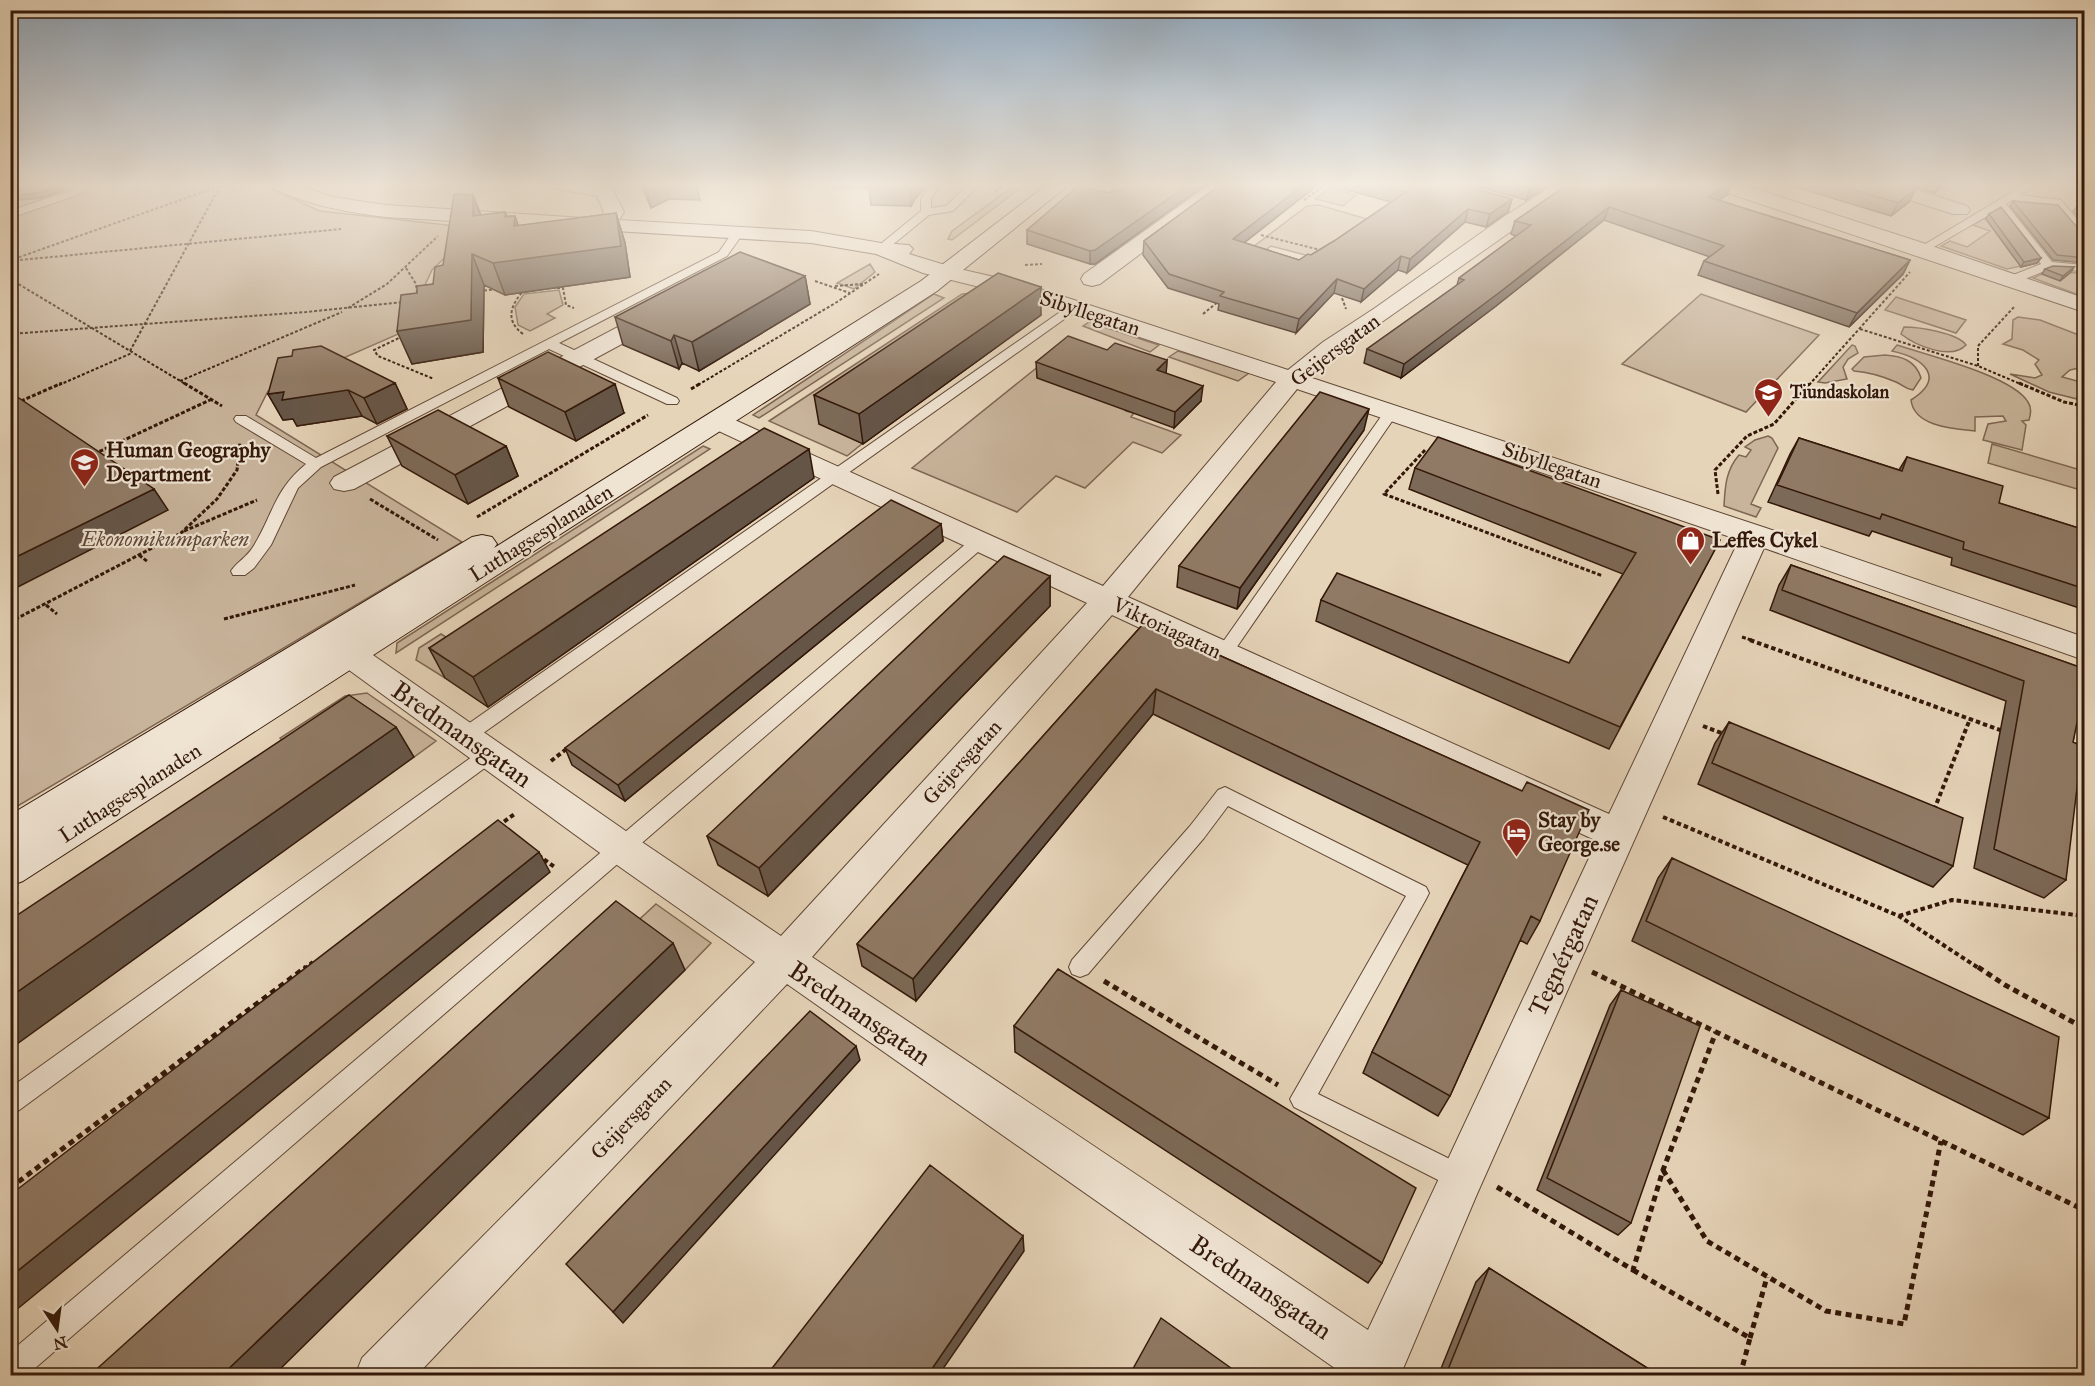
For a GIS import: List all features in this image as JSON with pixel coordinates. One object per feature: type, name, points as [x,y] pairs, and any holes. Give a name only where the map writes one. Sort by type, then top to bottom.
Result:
[{"type":"street","name":"Sibyllegatan","points":[[873,248],[895,256],[942,265],[1293,378],[1756,534],[2085,649]]},
{"type":"street","name":"Luthagsesplanaden","points":[[10,834],[823,334],[942,265],[962,248]]},
{"type":"street","name":"Luthagsesplanaden","points":[[10,870],[717,421],[967,248]]},
{"type":"street","points":[[1092,279],[1135,248]]},
{"type":"street","name":"Geijersgatan","points":[[380,1376],[783,960],[1108,600],[1293,378],[1331,347],[1383,313],[1466,248]]},
{"type":"street","points":[[1919,248],[2085,305]]},
{"type":"street","points":[[710,286],[732,261]]},
{"type":"street","points":[[344,483],[680,303]]},
{"type":"street","name":"Viktoriagatan","points":[[717,421],[1224,653],[1625,819]]},
{"type":"street","name":"Tegnérgatan","points":[[1373,1371],[1382,1357],[1463,1173],[1756,534]]},
{"type":"street","name":"Bredmansgatan","points":[[349,654],[620,847],[1373,1371]]},
{"type":"lane","points":[[239,571],[251,563],[258,554],[292,484],[316,464],[599,318],[732,261],[735,248]]},
{"type":"lane","points":[[2037,248],[2048,265]]},
{"type":"lane","points":[[2012,280],[2048,265],[2085,268]]},
{"type":"lane","points":[[10,1103],[477,745],[836,475],[1073,307]]},
{"type":"lane","points":[[550,344],[672,401]]},
{"type":"lane","points":[[1224,653],[1392,411]]},
{"type":"lane","points":[[241,418],[316,464]]},
{"type":"lane","points":[[10,1371],[620,847],[980,542]]},
{"type":"lane","points":[[1080,967],[1197,832],[1226,795],[1419,893],[1302,1099],[1463,1173]]},
{"type":"path","points":[[10,260],[45,248]]},
{"type":"path","points":[[10,260],[147,248]]},
{"type":"path","points":[[14,404],[132,351],[186,248]]},
{"type":"path","points":[[180,381],[345,310],[371,295],[405,268],[426,248]]},
{"type":"path","points":[[1312,248],[1328,252],[1318,258]]},
{"type":"path","points":[[405,268],[416,284],[418,300]]},
{"type":"path","points":[[1717,521],[1721,512],[1715,470],[1747,436],[1774,424],[1913,269]]},
{"type":"path","points":[[10,279],[241,418],[237,470],[217,499],[181,533],[10,622]]},
{"type":"path","points":[[815,281],[850,293]]},
{"type":"path","points":[[831,286],[864,284]]},
{"type":"path","points":[[515,288],[527,288],[516,298],[509,311],[511,322],[520,332],[550,344]]},
{"type":"path","points":[[545,288],[563,288],[566,305],[599,318]]},
{"type":"path","points":[[470,293],[503,289]]},
{"type":"path","points":[[1203,314],[1220,300]]},
{"type":"path","points":[[10,334],[87,325],[244,318],[345,310],[408,302]]},
{"type":"path","points":[[1978,366],[1978,346],[2016,304]]},
{"type":"path","points":[[407,327],[403,336],[374,350],[378,356],[459,391]]},
{"type":"path","points":[[1860,329],[1978,366],[2064,402],[2085,406]]},
{"type":"path","points":[[89,456],[211,400]]},
{"type":"path","points":[[1432,443],[1384,494],[1603,576]]},
{"type":"path","points":[[344,483],[439,540]]},
{"type":"path","points":[[139,555],[148,562]]},
{"type":"path","points":[[224,619],[361,584]]},
{"type":"path","points":[[45,604],[57,614]]},
{"type":"path","points":[[1713,626],[2012,734]]},
{"type":"path","points":[[1673,714],[1727,736]]},
{"type":"path","points":[[1932,813],[1970,719]]},
{"type":"path","points":[[490,832],[579,740]]},
{"type":"path","points":[[1625,819],[1899,916],[2005,985],[2085,1028]]},
{"type":"path","points":[[499,825],[508,832]]},
{"type":"path","points":[[536,853],[563,874]]},
{"type":"path","points":[[1899,916],[1952,900],[2085,916]]},
{"type":"path","points":[[1562,957],[2085,1210]]},
{"type":"path","points":[[10,1188],[317,959]]},
{"type":"path","points":[[1080,967],[1302,1099]]},
{"type":"path","points":[[1633,1270],[1663,1170],[1716,1032]]},
{"type":"path","points":[[1663,1170],[1707,1241],[1826,1311],[1904,1324],[1941,1141]]},
{"type":"path","points":[[1463,1173],[1750,1338]]},
{"type":"path","points":[[1740,1376],[1767,1276]]},
{"type":"green space","name":"Ekonomikumparken","points":[[10,248],[455,248],[432,270],[403,332],[268,391],[256,415],[462,542],[11,810]]},
{"type":"green space","points":[[1252,248],[1269,248],[1257,257],[1245,253]]},
{"type":"green space","points":[[1277,248],[1329,248],[1313,257]]},
{"type":"green space","points":[[1946,248],[2007,248],[2013,256],[2035,263],[2007,269]]},
{"type":"green space","points":[[870,264],[875,272],[854,289],[837,283]]},
{"type":"green space","points":[[2050,270],[2084,274],[2084,297],[2033,278]]},
{"type":"green space","points":[[559,290],[563,305],[547,314],[555,318],[530,331],[518,325],[515,307],[524,294]]},
{"type":"green space","points":[[974,293],[819,424],[863,443],[847,456],[769,421],[962,294]]},
{"type":"green space","points":[[934,294],[944,298],[759,418],[753,415]]},
{"type":"green space","points":[[1701,294],[1819,335],[1746,412],[1622,364]]},
{"type":"green space","points":[[1896,297],[1966,320],[1956,333],[1885,310]]},
{"type":"green space","points":[[2018,317],[2040,320],[2084,337],[2084,367],[2070,370],[2062,377],[2081,382],[2077,399],[2049,392],[2010,374],[2035,378],[2042,375],[2035,364],[2039,360],[2023,350],[2003,344],[2012,339],[2013,320]]},
{"type":"green space","points":[[1089,322],[1159,345],[1150,352],[1083,326]]},
{"type":"green space","points":[[1904,327],[1947,334],[1966,345],[1951,352],[1933,350],[1901,334]]},
{"type":"green space","points":[[1852,345],[1858,353],[1848,359],[1843,367],[1847,379],[1818,382]]},
{"type":"green space","points":[[1897,345],[1988,375],[2019,392],[2028,402],[2031,411],[2029,420],[2022,421],[2026,425],[2022,450],[1983,440],[1988,424],[2006,421],[2003,416],[1975,417],[1975,431],[1937,425],[1919,416],[1911,400],[1928,384],[1929,376],[1927,370],[1913,358],[1892,351]]},
{"type":"green space","points":[[1060,349],[1126,411],[1134,413],[1131,417],[1181,435],[1162,453],[1133,442],[1085,488],[1056,476],[1017,512],[912,468]]},
{"type":"green space","points":[[1178,351],[1249,373],[1238,381],[1169,357]]},
{"type":"green space","points":[[1885,355],[1903,358],[1916,367],[1921,378],[1913,390],[1886,378],[1852,369],[1864,357]]},
{"type":"green space","points":[[1768,436],[1778,448],[1751,504],[1761,508],[1756,517],[1724,506],[1731,466],[1739,455],[1746,457],[1751,450],[1745,447],[1755,440]]},
{"type":"green space","points":[[1992,444],[2084,471],[2084,491],[1988,463]]},
{"type":"green space","points":[[703,446],[710,449],[396,653],[397,643]]},
{"type":"green space","points":[[441,634],[477,656],[445,678],[416,660],[419,648]]},
{"type":"green space","points":[[367,693],[436,741],[414,757],[369,725],[309,766],[280,738],[345,696]]},
{"type":"green space","points":[[656,904],[711,943],[685,970],[629,929]]},
{"type":"building","points":[[446,248],[608,248],[493,263],[472,254],[471,320],[397,331],[401,295],[417,293],[417,286],[433,284],[435,267],[443,265]]},
{"type":"building","points":[[1080,248],[1098,248],[1090,251]]},
{"type":"building","points":[[1149,248],[1260,248],[1299,260],[1323,248],[1423,248],[1410,259],[1401,256],[1364,289],[1337,279],[1299,319],[1220,296],[1224,292],[1169,274]]},
{"type":"building","points":[[1500,248],[1557,248],[1404,364],[1367,349],[1464,280],[1459,278]]},
{"type":"building","points":[[1722,248],[1870,248],[1910,260],[1857,313],[1704,261]]},
{"type":"building","points":[[2014,248],[2033,248],[2041,258],[2024,262]]},
{"type":"building","points":[[2051,248],[2085,248],[2085,258],[2057,255]]},
{"type":"building","points":[[740,252],[805,276],[692,342],[674,335],[671,341],[615,317]]},
{"type":"building","points":[[2053,266],[2074,267],[2063,276],[2045,269]]},
{"type":"building","points":[[998,273],[1041,287],[859,414],[814,395]]},
{"type":"building","points":[[1068,336],[1107,350],[1115,343],[1167,360],[1157,370],[1203,386],[1175,412],[1036,362]]},
{"type":"building","points":[[321,346],[395,383],[364,398],[348,390],[282,400],[284,392],[268,394],[278,358],[292,356],[293,350]]},
{"type":"building","points":[[548,352],[615,384],[565,412],[498,378]]},
{"type":"building","points":[[10,392],[154,489],[10,560]]},
{"type":"building","points":[[1320,392],[1369,409],[1240,588],[1179,566]]},
{"type":"building","points":[[438,410],[506,446],[455,475],[387,436]]},
{"type":"building","points":[[764,428],[809,449],[473,677],[429,648]]},
{"type":"building","points":[[1438,437],[1720,540],[1620,727],[1321,600],[1337,573],[1569,663],[1636,553],[1415,468]]},
{"type":"building","name":"Tiundaskolan","points":[[1799,438],[1902,471],[1907,457],[2003,486],[1999,503],[2085,530],[2085,589],[1963,549],[1964,542],[1882,514],[1880,519],[1777,485]]},
{"type":"building","points":[[891,500],[941,524],[618,785],[565,748]]},
{"type":"building","points":[[1004,556],[1050,576],[759,868],[707,836]]},
{"type":"building","points":[[1791,565],[2085,669],[2085,684],[2073,742],[2082,746],[2066,880],[1994,849],[2024,681],[1782,590]]},
{"type":"building","points":[[1145,622],[1522,791],[1527,782],[1589,810],[1540,921],[1531,916],[1450,1096],[1372,1052],[1480,842],[1156,689],[913,979],[857,944]]},
{"type":"building","points":[[349,695],[396,727],[10,997],[10,920]]},
{"type":"building","points":[[1729,722],[1963,818],[1953,866],[1712,763]]},
{"type":"building","points":[[498,820],[539,852],[10,1277],[10,1195]]},
{"type":"building","points":[[1672,858],[2059,1037],[2049,1118],[1646,921]]},
{"type":"building","points":[[616,901],[673,943],[221,1376],[89,1376]]},
{"type":"building","points":[[1058,969],[1416,1188],[1382,1263],[1014,1026]]},
{"type":"building","points":[[1621,990],[1700,1026],[1631,1223],[1547,1178]]},
{"type":"building","points":[[810,1011],[856,1046],[613,1312],[566,1264]]},
{"type":"building","points":[[930,1165],[1023,1236],[927,1376],[766,1376]]},
{"type":"building","points":[[1489,1268],[1660,1376],[1452,1376],[1447,1372]]},
{"type":"building","points":[[1161,1318],[1242,1376],[1129,1376]]},
{"type":"place","name":"Tiundaskolan","points":[[1769,418]]},
{"type":"place","name":"Human Geography Department","points":[[85,488]]},
{"type":"place","name":"Leffes Cykel","points":[[1691,566]]},
{"type":"place","name":"Stay by George.se","points":[[1517,858]]}]
